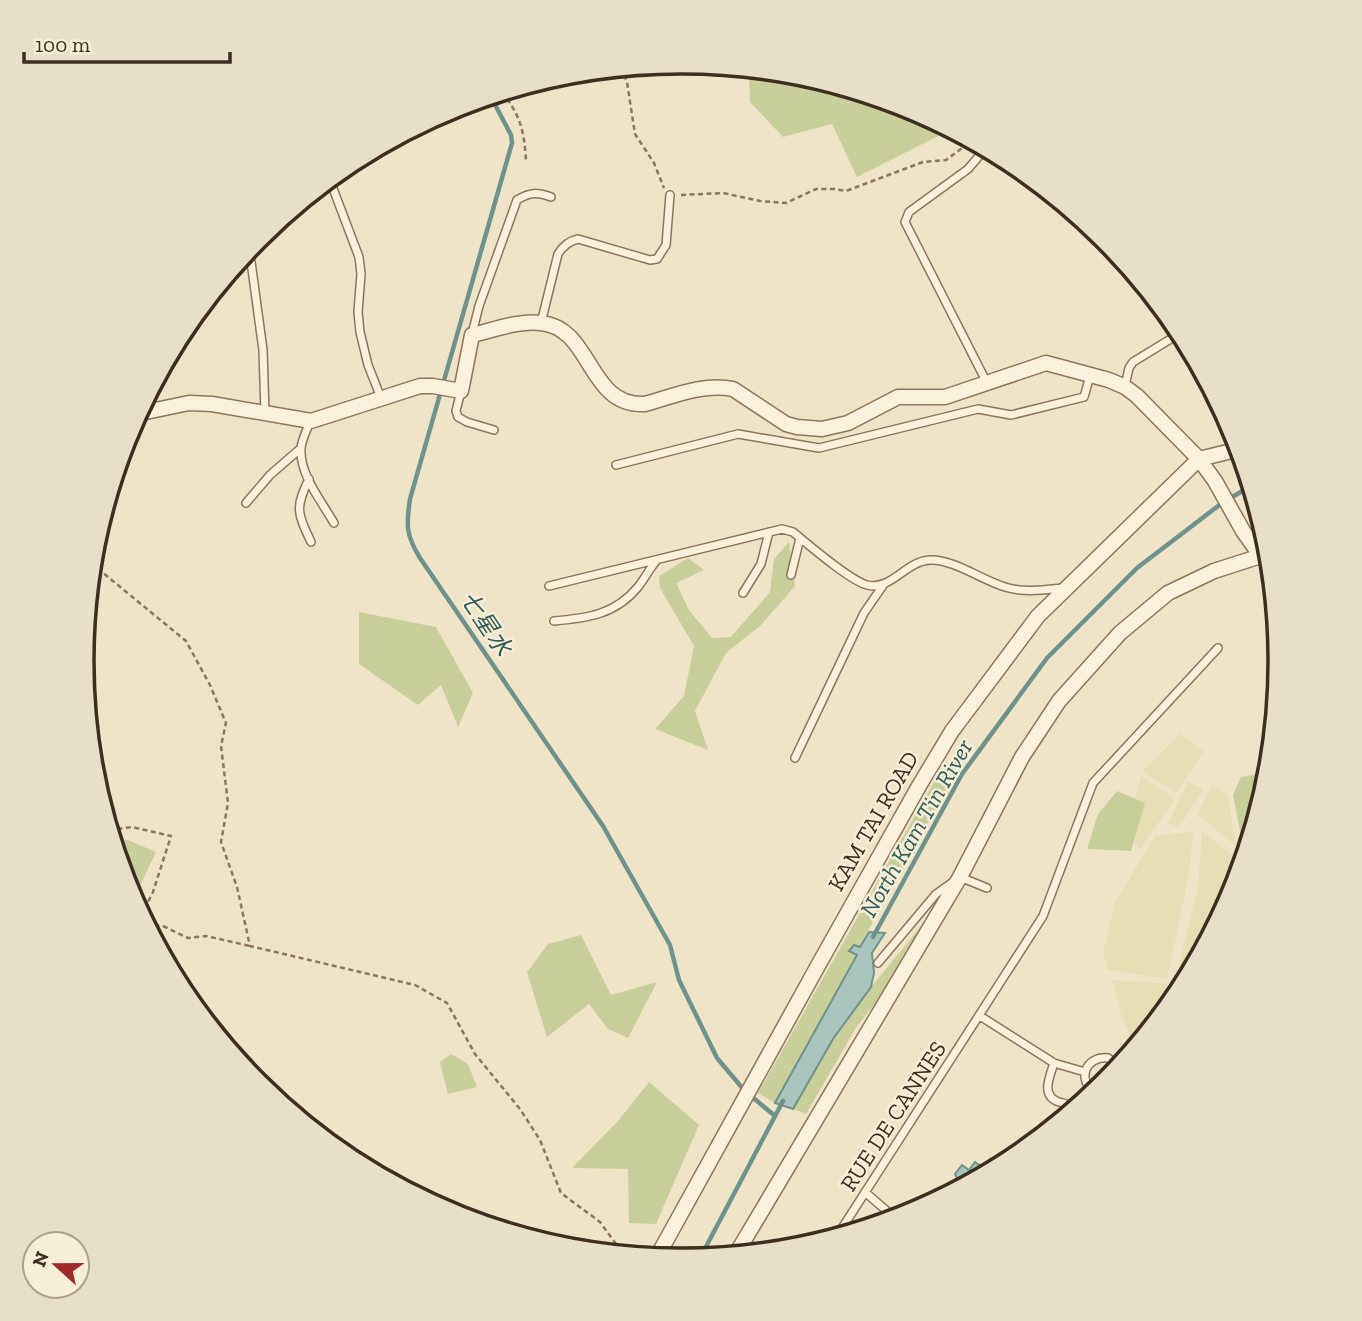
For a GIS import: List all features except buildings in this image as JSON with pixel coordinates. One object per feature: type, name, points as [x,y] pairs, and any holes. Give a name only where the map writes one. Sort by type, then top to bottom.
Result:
[{"type":"street","points":[[150,411],[189,403],[242,407],[311,421],[420,386],[461,391],[472,335],[522,323],[541,323],[556,327],[572,339],[608,391],[619,400],[636,405],[645,404],[703,388],[724,387],[733,389],[786,424],[809,429],[835,428],[898,397],[945,397],[1046,363],[1125,387],[1145,404],[1199,459],[1215,481],[1243,531],[1257,546]]},
{"type":"street","points":[[1199,459],[1229,453]]},
{"type":"street","name":"KAM TAI ROAD","points":[[662,1247],[807,984],[952,731],[1038,616],[1199,459]]},
{"type":"street","points":[[742,1244],[960,877],[1022,757],[1059,701],[1083,671],[1120,633],[1168,593],[1205,575],[1259,556]]},
{"type":"lane","points":[[980,155],[968,169],[909,212],[905,222],[987,383]]},
{"type":"lane","points":[[333,188],[359,257],[360,332],[368,365],[381,398]]},
{"type":"lane","points":[[472,335],[479,306],[517,200],[528,193],[551,197]]},
{"type":"lane","points":[[541,323],[558,254],[562,248],[578,239],[650,260],[657,259],[666,246],[670,195]]},
{"type":"lane","points":[[251,261],[262,350],[265,413]]},
{"type":"lane","points":[[1125,387],[1133,362],[1172,338]]},
{"type":"lane","points":[[616,465],[738,434],[819,448],[978,409],[1011,415],[1084,397],[1090,375]]},
{"type":"lane","points":[[461,391],[456,411],[458,417],[494,430]]},
{"type":"lane","points":[[246,503],[270,475],[301,448],[311,421]]},
{"type":"lane","points":[[301,448],[309,479],[334,523]]},
{"type":"lane","points":[[309,479],[297,510],[311,542]]},
{"type":"lane","points":[[549,586],[782,529],[793,532],[858,581],[870,586],[885,583],[917,563],[931,560],[946,563],[1016,590],[1068,587]]},
{"type":"lane","points":[[743,593],[761,564],[769,532]]},
{"type":"lane","points":[[791,575],[800,538]]},
{"type":"lane","points":[[554,621],[589,618],[614,608],[639,586],[657,559]]},
{"type":"lane","points":[[795,758],[864,612],[885,583]]},
{"type":"lane","name":"RUE DE CANNES","points":[[845,1223],[1043,916],[1093,783],[1218,648]]},
{"type":"lane","points":[[878,963],[936,894],[960,877],[987,888]]},
{"type":"lane","points":[[981,1016],[1054,1063],[1085,1072]]},
{"type":"lane","points":[[1087,1085],[1085,1072],[1091,1062],[1102,1057],[1111,1059]]},
{"type":"lane","points":[[1054,1063],[1048,1082],[1050,1097],[1066,1104]]},
{"type":"lane","points":[[865,1192],[886,1210]]},
{"type":"path","points":[[625,77],[635,134],[670,195],[723,193],[760,201],[786,203],[816,190],[834,188],[846,191],[923,162],[946,160],[964,146]]},
{"type":"path","points":[[508,100],[523,129],[526,160]]},
{"type":"path","points":[[101,571],[186,641],[210,685],[226,723],[220,746],[228,803],[221,842],[237,887],[250,946]]},
{"type":"path","points":[[119,829],[132,827],[171,836],[147,903]]},
{"type":"path","points":[[158,926],[188,938],[206,936],[415,985],[447,1003],[475,1054],[520,1109],[540,1140],[561,1192],[600,1222],[615,1243]]},
{"type":"shaded area","points":[[1180,734],[1204,751],[1176,793],[1142,771]]},
{"type":"shaded area","points":[[1141,776],[1175,799],[1140,849],[1125,836]]},
{"type":"shaded area","points":[[1188,782],[1203,790],[1179,827],[1168,823]]},
{"type":"shaded area","points":[[1213,785],[1228,795],[1235,845],[1197,814]]},
{"type":"shaded area","points":[[1202,831],[1233,856],[1207,920],[1176,975],[1198,889]]},
{"type":"shaded area","points":[[1193,832],[1189,875],[1167,979],[1108,970],[1103,953],[1115,903],[1155,836]]},
{"type":"shaded area","points":[[1112,980],[1171,984],[1131,1038]]},
{"type":"green space","points":[[749,78],[796,85],[870,105],[942,134],[857,177],[832,124],[783,137],[750,102]]},
{"type":"green space","points":[[789,542],[795,586],[760,626],[726,653],[695,711],[708,750],[655,729],[684,696],[694,646],[660,588],[659,576],[688,558],[704,570],[676,583],[689,610],[712,638],[731,637],[770,592],[774,559]]},
{"type":"green space","points":[[359,612],[436,627],[473,693],[458,727],[441,685],[418,705],[359,664]]},
{"type":"green space","points":[[946,761],[956,772],[859,947],[850,952],[857,955],[775,1103],[758,1093]]},
{"type":"green space","points":[[1257,774],[1241,836],[1233,795],[1241,777]]},
{"type":"green space","points":[[1117,791],[1145,803],[1131,851],[1087,849],[1098,814]]},
{"type":"green space","points":[[122,840],[128,840],[156,852],[140,886],[125,849]]},
{"type":"green space","points":[[923,924],[887,989],[857,1026],[806,1114],[793,1109],[833,1039],[871,987]]},
{"type":"green space","points":[[581,935],[611,995],[657,982],[628,1038],[608,1029],[589,1004],[547,1037],[527,972],[548,944]]},
{"type":"green space","points":[[451,1054],[468,1064],[477,1087],[448,1094],[440,1062]]},
{"type":"green space","points":[[649,1082],[699,1125],[656,1224],[629,1223],[628,1169],[572,1168],[618,1121]]},
{"type":"water","points":[[869,932],[885,933],[872,953],[874,973],[871,987],[833,1039],[793,1109],[775,1103],[857,955],[849,951],[854,945],[860,947]]},
{"type":"water","points":[[975,1162],[980,1165],[957,1178],[955,1174],[962,1165],[969,1170]]},
{"type":"waterway","name":"七星水","points":[[495,104],[511,135],[512,143],[410,499],[410,536],[420,558],[603,826],[670,945],[679,980],[717,1058],[744,1090]]},
{"type":"waterway","name":"North Kam Tin River","points":[[873,937],[962,774],[1047,658],[1137,568],[1222,503],[1243,491]]},
{"type":"waterway","name":"七星水","points":[[751,1096],[775,1116]]},
{"type":"waterway","name":"North Kam Tin River","points":[[706,1247],[783,1101]]}]
